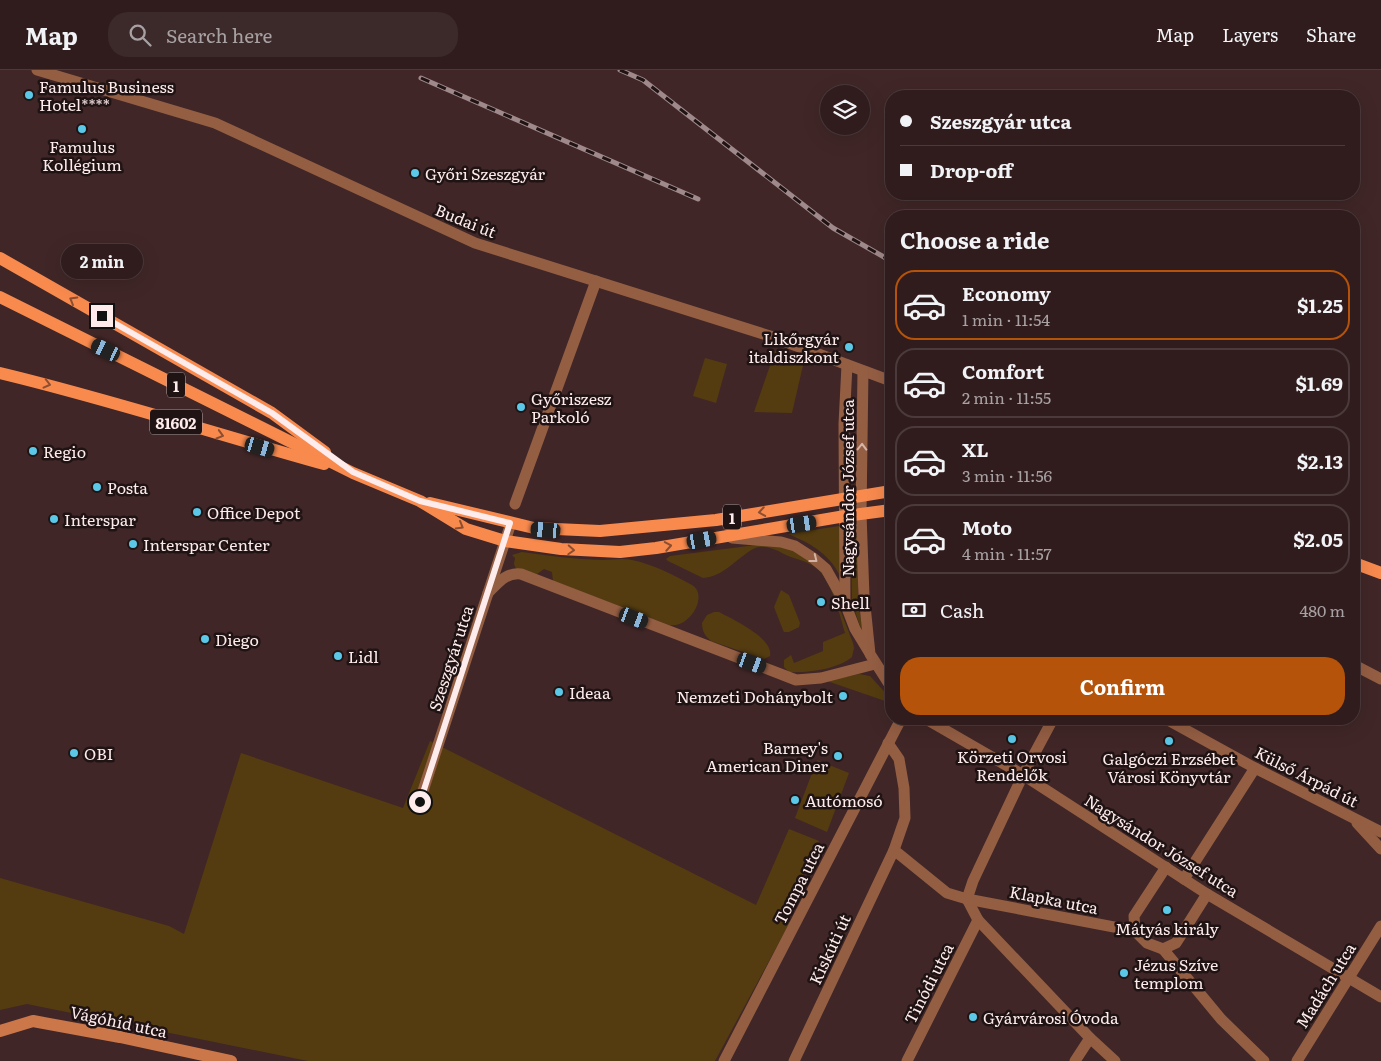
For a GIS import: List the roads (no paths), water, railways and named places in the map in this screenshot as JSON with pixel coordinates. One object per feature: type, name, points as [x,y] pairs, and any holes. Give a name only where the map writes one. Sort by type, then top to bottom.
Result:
[{"type":"main road","points":[[0,258],[272,413],[353,472]]},
{"type":"main road","name":"1","points":[[0,297],[353,472],[420,501],[466,529],[505,541],[561,549],[620,552],[656,548],[885,511]]},
{"type":"main road","name":"81602","points":[[0,373],[52,385],[223,436],[353,472]]},
{"type":"main road","name":"1","points":[[420,501],[534,528],[559,531],[620,530],[716,520],[885,492]]},
{"type":"main road","points":[[1360,564],[1381,573]]},
{"type":"street","name":"Budai út","points":[[37,70],[215,123],[475,243],[770,336],[885,380]]},
{"type":"street","points":[[515,504],[596,281]]},
{"type":"street","points":[[845,602],[844,424],[848,365]]},
{"type":"street","name":"Nagysándor József utca","points":[[863,371],[861,514],[864,596],[872,659],[885,678]]},
{"type":"street","name":"Szeszgyár utca","points":[[420,802],[510,523]]},
{"type":"street","points":[[488,593],[508,575],[514,573],[796,680],[821,678],[872,659],[855,629],[845,602],[826,569],[812,557],[795,546],[780,542],[717,537]]},
{"type":"street","points":[[1360,668],[1381,679]]},
{"type":"street","name":"Tompa utca","points":[[724,1061],[897,725]]},
{"type":"street","name":"Nagysándor József utca","points":[[936,725],[1023,775],[1207,894],[1381,997]]},
{"type":"street","points":[[1050,725],[1023,775],[973,881],[967,899],[978,920],[1090,1038],[1115,1061]]},
{"type":"street","name":"Külső Árpád út","points":[[1177,725],[1255,768],[1381,832]]},
{"type":"street","name":"Kiskúti út","points":[[794,1061],[894,850],[904,818],[904,788],[899,759],[888,743]]},
{"type":"street","points":[[1184,879],[1255,768]]},
{"type":"street","points":[[1350,817],[1381,849]]},
{"type":"street","name":"Klapka utca","points":[[894,850],[948,893],[967,899],[1134,931]]},
{"type":"street","points":[[1166,867],[1134,916],[1134,931],[1147,943],[1163,949],[1221,1019],[1264,1061]]},
{"type":"street","points":[[1163,949],[1176,943],[1207,894]]},
{"type":"street","name":"Tinódi utca","points":[[907,1061],[978,920]]},
{"type":"street","name":"Madách utca","points":[[1297,1061],[1381,926]]},
{"type":"street","name":"Vágóhíd utca","points":[[0,1031],[33,1021],[120,1037],[231,1061]]},
{"type":"street","points":[[1075,1061],[1090,1038]]},
{"type":"railway","points":[[620,70],[643,80],[833,228],[885,258]]},
{"type":"railway","points":[[421,78],[698,199]]},
{"type":"place","name":"Famulus Business Hotel****","points":[[29,95]]},
{"type":"place","name":"Famulus Kollégium","points":[[82,129]]},
{"type":"place","name":"Győri Szeszgyár","points":[[415,173]]},
{"type":"place","name":"Likőrgyár italdiszkont","points":[[849,347]]},
{"type":"place","name":"Győriszesz Parkoló","points":[[521,407]]},
{"type":"place","name":"Regio","points":[[33,451]]},
{"type":"place","name":"Posta","points":[[97,487]]},
{"type":"place","name":"Office Depot","points":[[197,512]]},
{"type":"place","name":"Interspar","points":[[54,519]]},
{"type":"place","name":"Interspar Center","points":[[133,544]]},
{"type":"place","name":"Shell","points":[[821,602]]},
{"type":"place","name":"Diego","points":[[205,639]]},
{"type":"place","name":"Lidl","points":[[338,656]]},
{"type":"place","name":"Ideaa","points":[[559,692]]},
{"type":"place","name":"Nemzeti Dohánybolt","points":[[843,696]]},
{"type":"place","name":"Körzeti Orvosi Rendelők","points":[[1012,739]]},
{"type":"place","name":"Galgóczi Erzsébet Városi Könyvtár","points":[[1169,741]]},
{"type":"place","name":"OBI","points":[[74,753]]},
{"type":"place","name":"Barney's American Diner","points":[[838,756]]},
{"type":"place","name":"Autómosó","points":[[795,800]]},
{"type":"place","name":"Mátyás király","points":[[1167,910]]},
{"type":"place","name":"Jézus Szíve templom","points":[[1124,973]]},
{"type":"place","name":"Gyárvárosi Óvoda","points":[[973,1017]]}]
